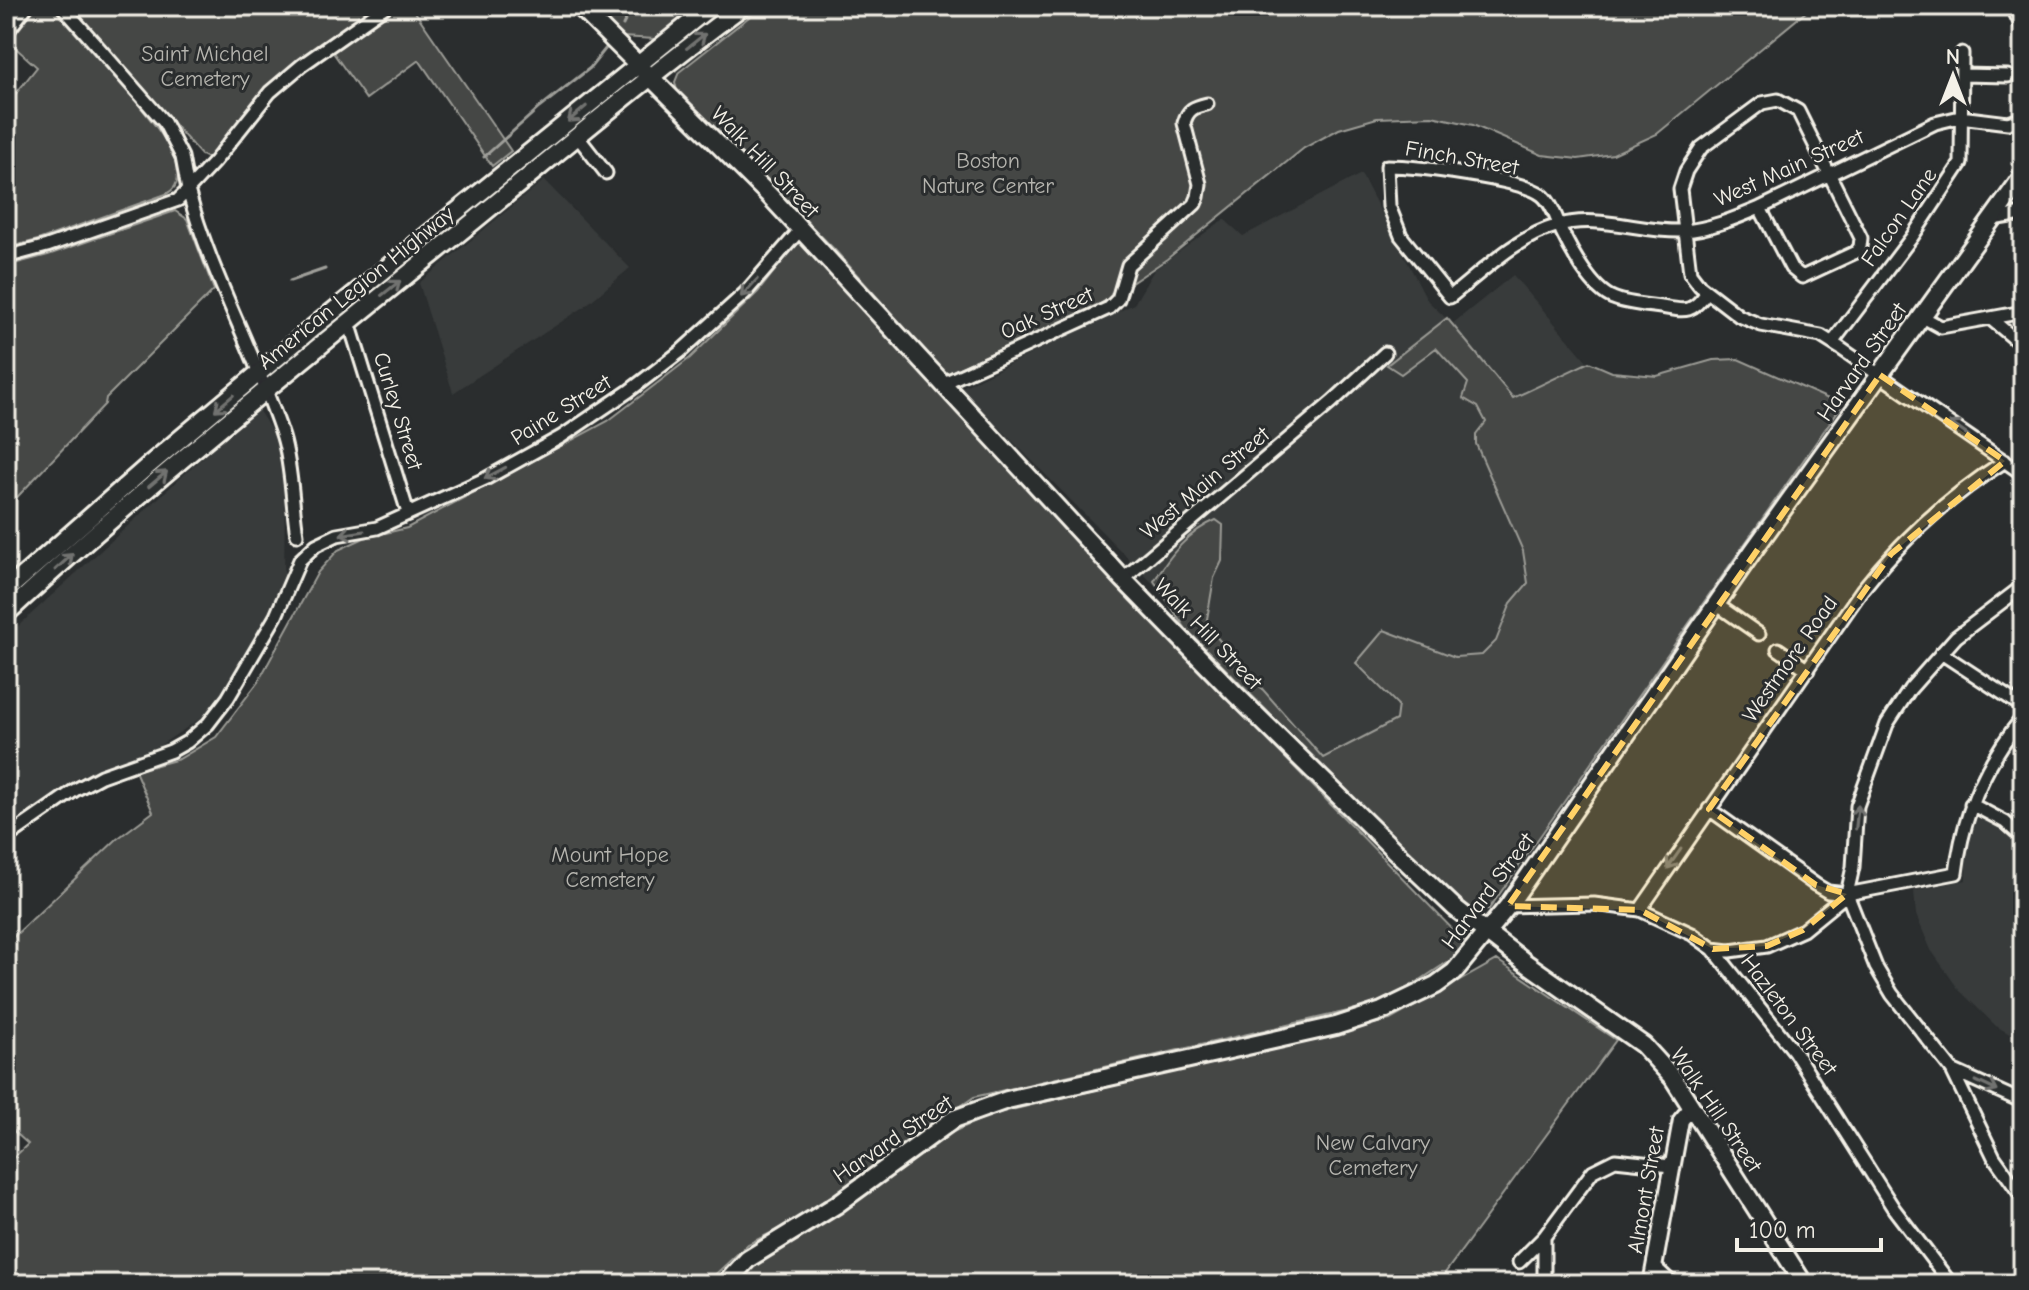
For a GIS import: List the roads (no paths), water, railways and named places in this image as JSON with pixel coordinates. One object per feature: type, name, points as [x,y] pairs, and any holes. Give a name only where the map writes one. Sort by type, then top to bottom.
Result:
[{"type":"main road","name":"Walk Hill Street","points":[[579,6],[801,229],[1123,579],[1395,851],[1455,908],[1526,963],[1643,1045],[1673,1078],[1804,1284]]},
{"type":"main road","name":"American Legion Highway","points":[[6,591],[258,373],[711,6]]},
{"type":"main road","name":"American Legion Highway","points":[[6,614],[129,503],[265,390],[743,6]]},
{"type":"main road","name":"Harvard Street","points":[[725,1284],[748,1259],[836,1205],[954,1119],[1007,1100],[1283,1039],[1382,1011],[1436,985],[1454,972],[1508,906],[1716,604],[2023,176]]},
{"type":"street","points":[[6,33],[27,6]]},
{"type":"street","points":[[62,6],[164,122],[182,157],[194,214],[211,263],[284,441],[297,535]]},
{"type":"street","points":[[6,257],[47,246],[178,200],[215,161],[270,92],[302,65],[386,6]]},
{"type":"street","points":[[2012,6],[2023,29]]},
{"type":"street","name":"Falcon Lane","points":[[1832,343],[1912,237],[1961,163],[1962,53]]},
{"type":"street","points":[[1962,75],[2008,76]]},
{"type":"street","points":[[1760,208],[1791,268],[1802,277],[1856,252],[1860,247],[1861,238],[1798,111],[1778,100],[1762,103],[1701,148],[1686,171],[1680,189],[1690,273],[1707,292],[1739,316],[1821,336],[2023,474]]},
{"type":"street","name":"Oak Street","points":[[944,383],[1109,308],[1118,299],[1128,265],[1195,204],[1200,184],[1184,123],[1187,113],[1207,104]]},
{"type":"street","name":"West Main Street","points":[[1450,297],[1522,241],[1559,225],[1608,222],[1685,231],[1731,220],[1760,208],[1935,123],[1960,117],[2008,123],[2022,121]]},
{"type":"street","points":[[578,137],[606,173]]},
{"type":"street","name":"Finch Street","points":[[1450,297],[1401,236],[1389,206],[1387,166],[1429,168],[1539,192],[1552,209],[1569,251],[1610,298],[1690,310],[1698,306],[1707,292]]},
{"type":"street","points":[[1991,219],[2023,214]]},
{"type":"street","name":"Paine Street","points":[[6,838],[75,790],[101,776],[171,751],[208,724],[228,698],[276,616],[300,560],[316,545],[337,535],[377,528],[495,474],[561,437],[680,352],[745,293],[801,229]]},
{"type":"street","points":[[1921,316],[1941,327],[2023,312]]},
{"type":"street","points":[[1991,319],[2023,346]]},
{"type":"street","name":"Curley Street","points":[[349,322],[408,513]]},
{"type":"street","name":"West Main Street","points":[[1123,579],[1332,402],[1385,353]]},
{"type":"street","name":"Westmore Road","points":[[1640,910],[1862,590],[1891,554],[1929,517],[1975,480],[2005,461]]},
{"type":"street","points":[[2023,586],[1956,637],[1910,689],[1887,724],[1857,806],[1853,867],[1847,894],[1876,967],[1892,994],[1952,1070],[1994,1157],[2023,1198]]},
{"type":"street","points":[[1716,604],[1759,634]]},
{"type":"street","points":[[1778,649],[1808,670]]},
{"type":"street","points":[[1941,653],[2023,707]]},
{"type":"street","points":[[1709,809],[1828,892],[1847,894],[1956,873],[1962,831],[1971,804],[1988,765],[2023,717]]},
{"type":"street","points":[[1971,804],[2005,822],[2023,838]]},
{"type":"street","points":[[1713,949],[1730,951],[1767,946],[1786,939],[1803,930],[1847,894]]},
{"type":"street","name":"Hazleton Street","points":[[1508,906],[1594,904],[1640,910],[1692,934],[1713,949],[1794,1051],[1894,1209],[1951,1284]]},
{"type":"street","points":[[1952,1070],[2023,1102]]},
{"type":"street","name":"Almont Street","points":[[1651,1284],[1681,1120],[1692,1107]]},
{"type":"street","points":[[1519,1262],[1544,1237],[1593,1171],[1615,1160],[1671,1166]]},
{"type":"street","points":[[1544,1237],[1544,1284]]},
{"type":"street","points":[[1654,1266],[1673,1284]]},
{"type":"waterway","points":[[623,25],[632,6]]},
{"type":"waterway","points":[[484,157],[590,68],[606,48]]},
{"type":"waterway","points":[[290,281],[325,269]]},
{"type":"park label","name":"Saint Michael Cemetery","points":[[205,66]]},
{"type":"park label","name":"Boston Nature Center","points":[[988,174]]},
{"type":"park label","name":"Mount Hope Cemetery","points":[[610,868]]},
{"type":"park label","name":"New Calvary Cemetery","points":[[1373,1156]]}]
